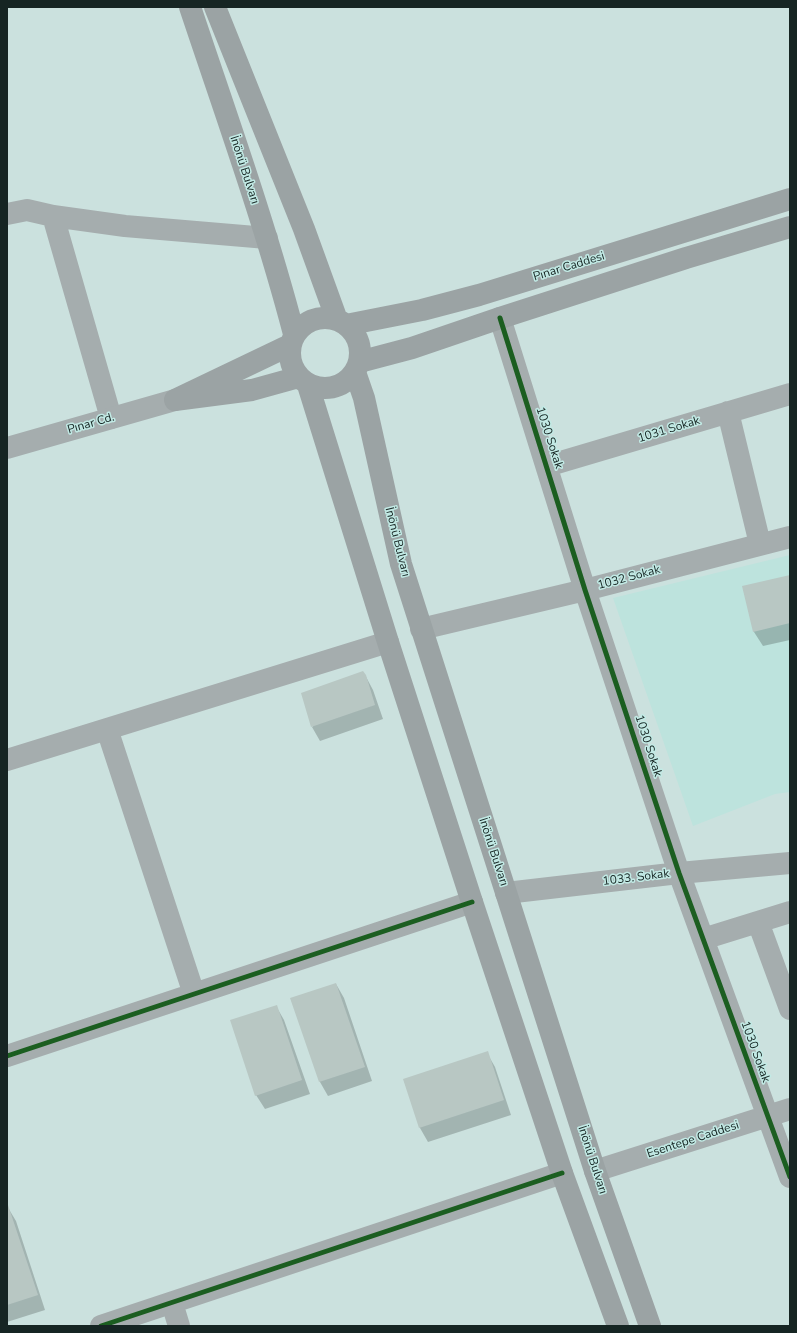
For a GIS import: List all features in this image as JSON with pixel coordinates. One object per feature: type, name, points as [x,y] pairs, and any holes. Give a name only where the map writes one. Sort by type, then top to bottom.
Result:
[{"type":"main road","name":"İnönü Bulvarı","points":[[190,7],[267,238],[282,289],[292,339]]},
{"type":"main road","points":[[175,400],[252,390],[303,381],[318,388],[339,386],[348,380],[357,367],[360,351],[358,341],[353,332],[342,322],[215,7]]},
{"type":"main road","name":"Pınar Caddesi","points":[[342,322],[422,310],[479,295],[790,198]]},
{"type":"main road","points":[[357,367],[500,318],[686,258],[790,227]]},
{"type":"main road","points":[[175,400],[292,339],[303,325],[313,319],[325,317],[342,322]]},
{"type":"main road","points":[[292,339],[289,357],[290,362],[292,368],[303,381],[472,902],[562,1173],[618,1326]]},
{"type":"main road","name":"İnönü Bulvarı","points":[[357,367],[400,564],[595,1171],[650,1326]]},
{"type":"main road","points":[[472,902],[506,892]]},
{"type":"main road","points":[[562,1173],[595,1171]]},
{"type":"street","points":[[7,214],[27,210],[53,216],[125,226],[267,238]]},
{"type":"street","points":[[53,216],[112,418]]},
{"type":"street","name":"1030 Sokak","points":[[500,318],[585,590],[679,873],[790,1176]]},
{"type":"street","name":"1031 Sokak","points":[[547,466],[790,394]]},
{"type":"street","name":"Pınar Cd.","points":[[7,448],[175,400]]},
{"type":"street","points":[[728,412],[760,544]]},
{"type":"street","name":"1032 Sokak","points":[[421,629],[585,590],[790,537]]},
{"type":"street","points":[[7,760],[388,642]]},
{"type":"street","points":[[107,729],[194,994]]},
{"type":"street","name":"1033. Sokak","points":[[506,892],[679,873],[790,863]]},
{"type":"street","points":[[7,1056],[472,902]]},
{"type":"street","points":[[704,939],[790,912]]},
{"type":"street","points":[[758,922],[790,1009]]},
{"type":"street","name":"Esentepe Caddesi","points":[[595,1171],[790,1109]]},
{"type":"street","points":[[101,1326],[562,1173]]},
{"type":"street","points":[[172,1303],[179,1326]]},
{"type":"shaded area","points":[[790,555],[790,792],[775,794],[693,826],[613,598]]},
{"type":"building","points":[[790,575],[790,623],[753,632],[742,586]]},
{"type":"building","points":[[363,671],[366,675],[375,705],[311,727],[301,693]]},
{"type":"building","points":[[336,983],[365,1067],[319,1082],[290,998]]},
{"type":"building","points":[[277,1005],[302,1080],[255,1096],[230,1020]]},
{"type":"building","points":[[488,1051],[504,1100],[419,1128],[403,1079]]},
{"type":"building","points":[[7,1205],[38,1295],[7,1305]]},
{"type":"cycle path","points":[[500,318],[585,590],[679,873],[790,1177]]},
{"type":"cycle path","points":[[7,1056],[472,902]]},
{"type":"cycle path","points":[[101,1326],[562,1173]]}]
